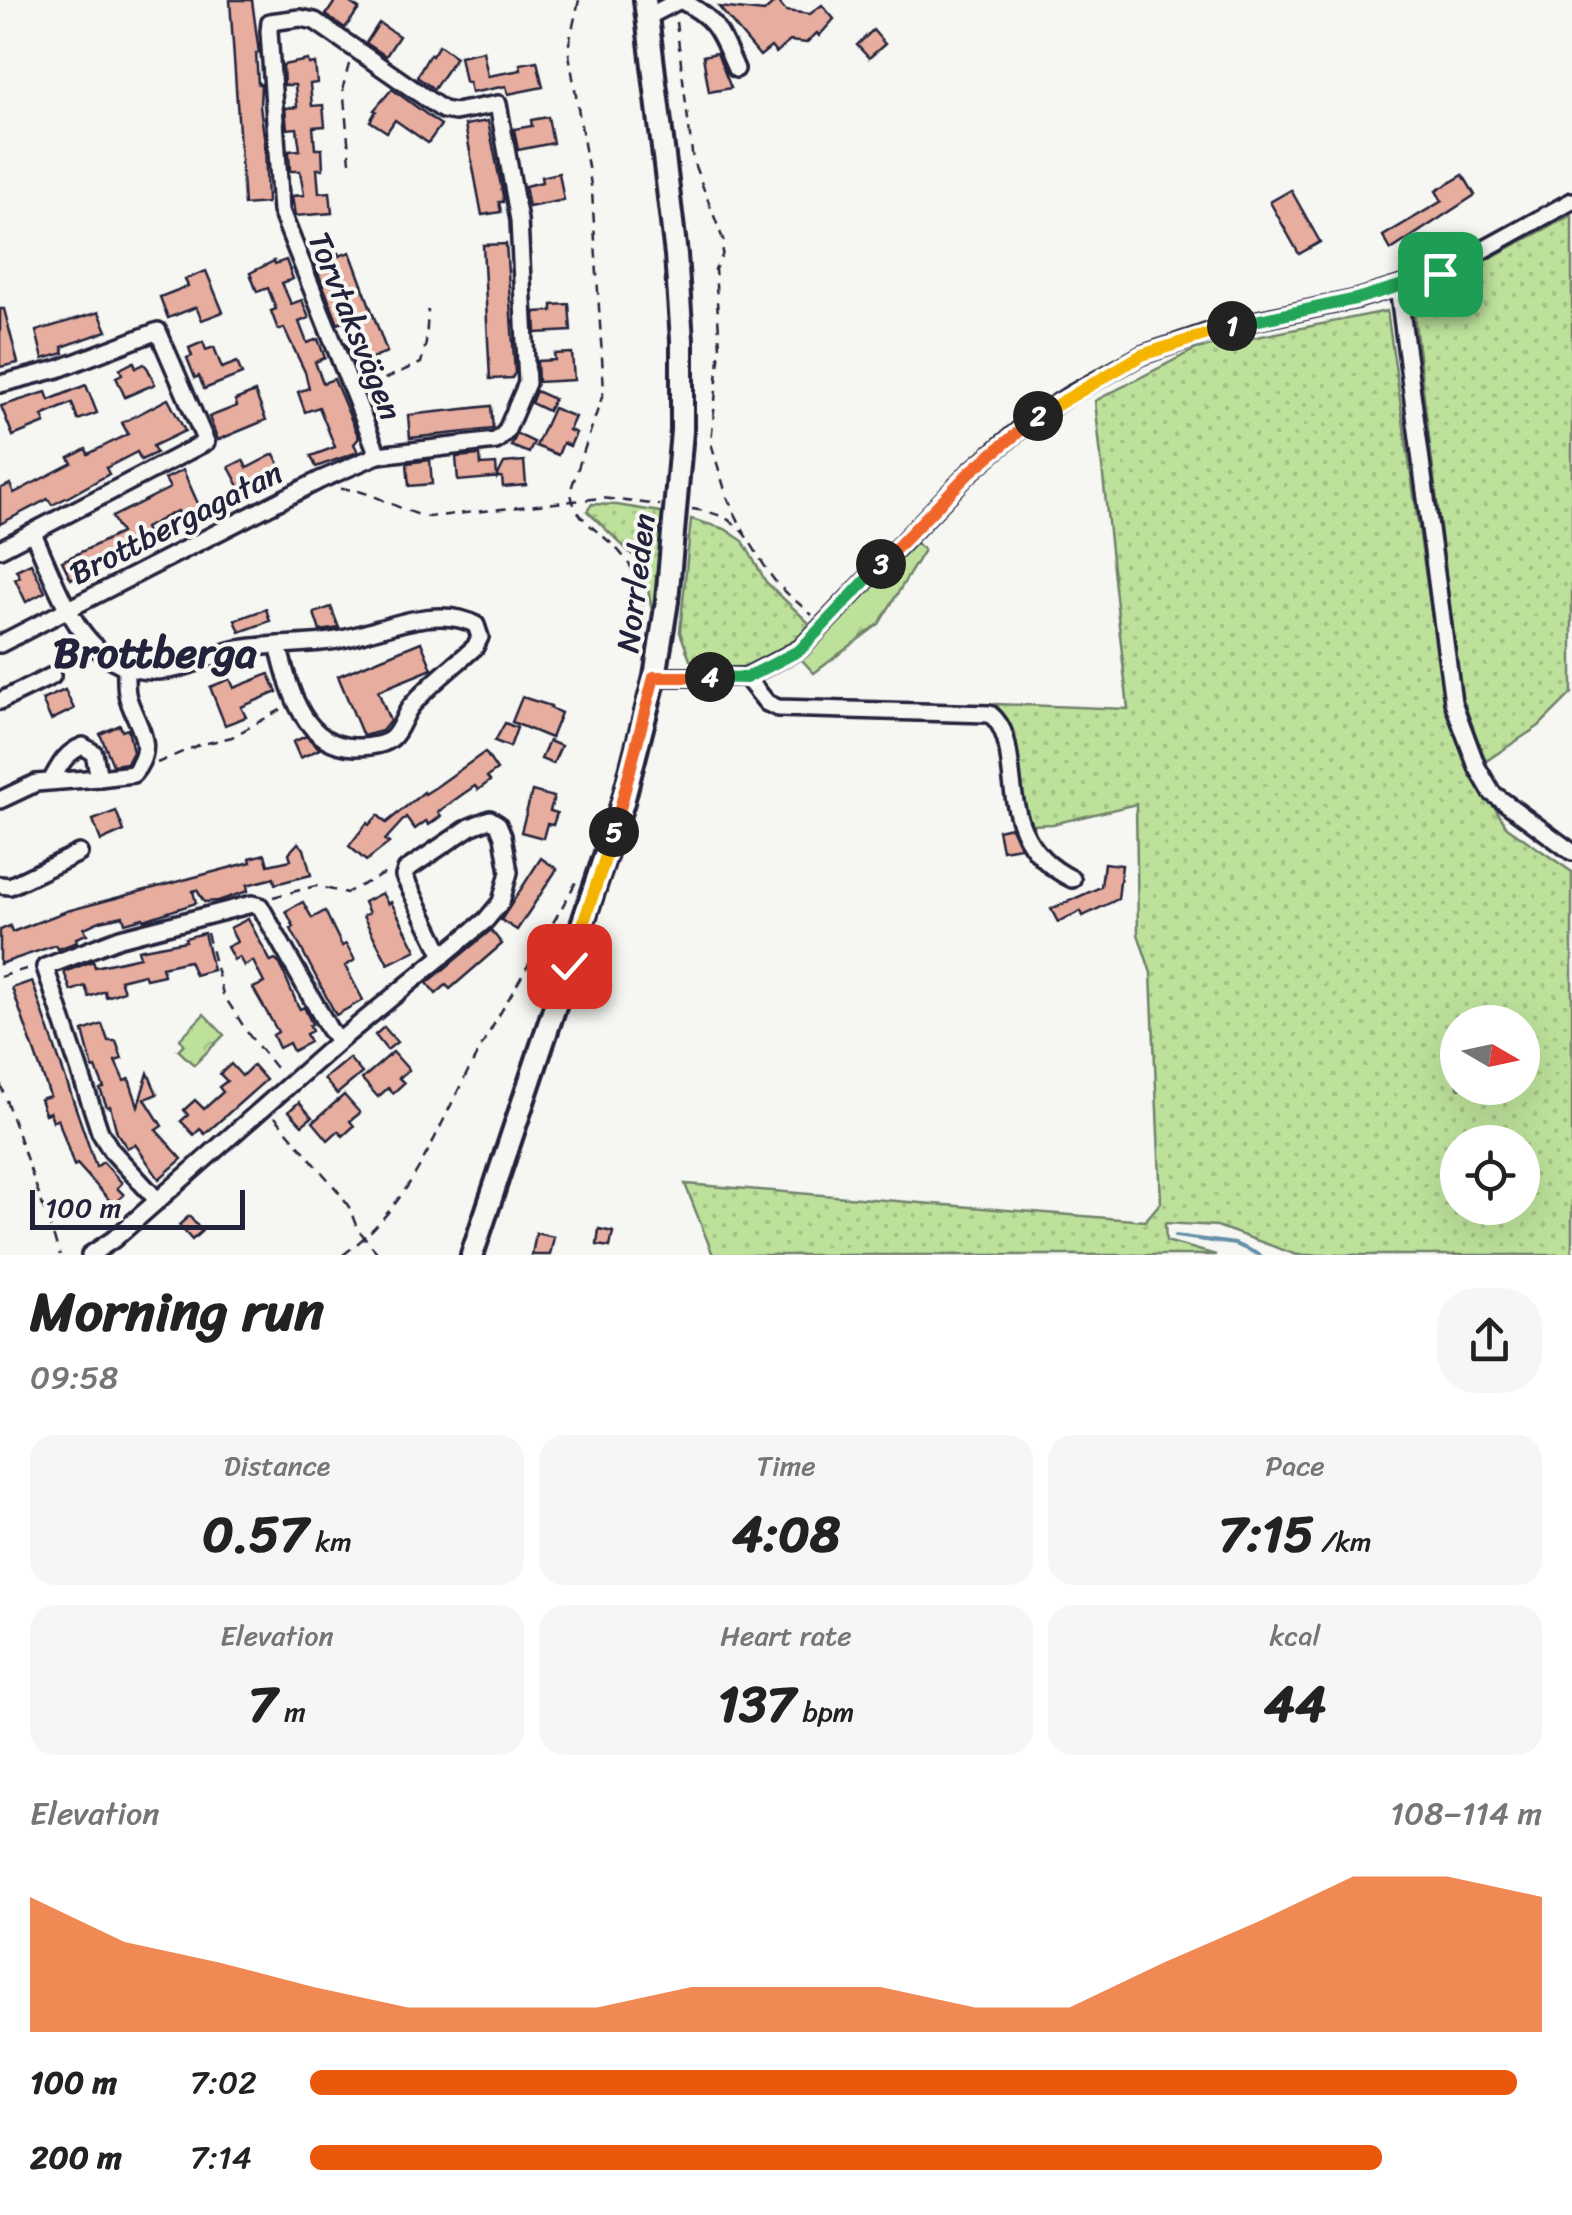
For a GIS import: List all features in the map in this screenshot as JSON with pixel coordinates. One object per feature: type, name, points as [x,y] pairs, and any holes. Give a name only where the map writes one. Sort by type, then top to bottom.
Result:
[{"type":"main road","name":"Norrleden","points":[[472,1255],[618,818],[654,677],[669,582],[683,398],[676,255],[646,9]]},
{"type":"main road","name":"Norrleden","points":[[486,1255],[506,1153]]},
{"type":"street","points":[[646,9],[678,2],[704,12],[718,26],[736,69]]},
{"type":"street","name":"Torvtaksvägen","points":[[315,20],[356,50],[443,110],[455,112],[498,104],[515,192],[527,383],[506,432],[496,441],[378,455],[281,211],[270,22],[315,20]]},
{"type":"street","points":[[654,677],[746,678],[800,650],[970,472],[1030,421],[1142,355],[1184,340],[1440,274],[1572,201]]},
{"type":"street","points":[[1398,287],[1453,702],[1476,768],[1492,793],[1572,852]]},
{"type":"street","points":[[0,384],[95,356],[158,331],[206,442],[0,549]]},
{"type":"street","name":"Brottbergagatan","points":[[0,644],[320,480],[378,455]]},
{"type":"street","points":[[33,533],[90,645],[126,665],[177,669],[230,650],[352,637],[410,620],[464,618],[476,625],[480,637],[475,647],[411,706],[392,738],[369,747],[344,747],[325,740],[310,726],[291,695],[278,645]]},
{"type":"street","points":[[0,800],[36,783],[133,774],[144,760],[146,744],[126,692],[126,665]]},
{"type":"street","points":[[0,701],[52,676]]},
{"type":"street","points":[[746,678],[767,703],[778,708],[990,714],[1003,731],[1014,804],[1025,835],[1050,868],[1072,879]]},
{"type":"street","points":[[51,781],[72,750],[83,746],[94,753],[99,778]]},
{"type":"street","points":[[90,1255],[114,1240],[339,1041],[443,956],[486,920],[500,902],[509,872],[498,824],[490,819],[481,820],[406,870],[404,876],[443,956]]},
{"type":"street","points":[[0,886],[10,886],[79,853]]},
{"type":"street","points":[[158,1201],[111,1150],[100,1132],[45,966],[120,938],[252,904],[260,906],[329,1030],[339,1041]]},
{"type":"path","points":[[580,0],[568,48],[592,191],[604,391],[571,489],[571,502],[576,513],[618,550],[634,571],[644,602],[643,633]]},
{"type":"path","points":[[678,2],[694,162],[724,242],[715,270],[720,348],[711,443],[727,497],[745,534],[773,579],[824,626]]},
{"type":"path","points":[[350,162],[343,87],[356,50]]},
{"type":"path","points":[[352,392],[421,363],[428,310]]},
{"type":"path","points":[[335,490],[351,489],[429,517],[601,498],[666,505]]},
{"type":"path","points":[[689,508],[710,511],[734,522],[745,534]]},
{"type":"path","points":[[133,774],[199,745],[232,737],[296,703]]},
{"type":"path","points":[[344,1255],[365,1239],[396,1205],[416,1176],[474,1059],[584,867]]},
{"type":"path","points":[[260,906],[274,897],[316,886],[346,893],[388,872],[404,876]]},
{"type":"path","points":[[203,917],[223,994],[249,1035],[291,1086]]},
{"type":"path","points":[[0,977],[45,966]]},
{"type":"path","points":[[0,1084],[60,1255]]},
{"type":"path","points":[[267,1107],[338,1190],[378,1255]]},
{"type":"green space","points":[[1572,215],[1572,693],[1539,726],[1486,761],[1461,697],[1412,299]]},
{"type":"green space","points":[[1387,311],[1444,700],[1465,761],[1507,827],[1572,872],[1572,1255],[1297,1255],[1217,1226],[1165,1223],[1166,1241],[1216,1255],[713,1255],[685,1184],[1145,1221],[1161,1202],[1151,973],[1138,934],[1136,804],[1053,824],[1029,825],[1005,718],[996,704],[1128,709],[1095,401],[1196,349]]},
{"type":"green space","points":[[592,504],[667,513],[654,623],[644,566],[587,511]]},
{"type":"green space","points":[[691,519],[725,529],[743,541],[766,582],[812,626],[779,653],[735,670],[690,660],[680,632]]},
{"type":"green space","points":[[916,543],[924,550],[879,624],[814,673],[802,660]]},
{"type":"green space","points":[[204,1014],[224,1035],[194,1065],[178,1050],[184,1044],[180,1039]]},
{"type":"building","points":[[230,0],[252,0],[259,53],[267,203],[244,205]]},
{"type":"building","points":[[336,0],[346,0],[359,9],[345,28],[326,15]]},
{"type":"building","points":[[777,0],[786,11],[810,14],[822,5],[834,19],[819,36],[817,33],[806,43],[790,41],[776,53],[771,47],[760,56],[719,7],[764,12]]},
{"type":"building","points":[[379,23],[399,36],[386,56],[366,43]]},
{"type":"building","points":[[873,30],[885,44],[869,58],[857,45]]},
{"type":"building","points":[[439,45],[456,57],[434,89],[417,77]]},
{"type":"building","points":[[483,51],[488,76],[521,70],[520,64],[537,61],[543,87],[508,94],[506,86],[471,93],[460,56]]},
{"type":"building","points":[[717,53],[731,88],[709,92],[703,56]]},
{"type":"building","points":[[308,60],[309,64],[315,63],[317,83],[310,84],[312,106],[323,105],[325,126],[313,127],[315,149],[322,149],[323,169],[317,169],[319,193],[330,192],[332,213],[295,216],[292,196],[304,195],[300,171],[290,171],[289,151],[300,150],[297,128],[287,129],[285,108],[297,107],[295,85],[284,85],[283,65]]},
{"type":"building","points":[[392,89],[441,125],[428,143],[395,120],[387,132],[370,121]]},
{"type":"building","points":[[548,117],[553,143],[518,150],[514,129],[532,126],[531,120]]},
{"type":"building","points":[[488,121],[503,202],[499,202],[501,212],[482,215],[465,125]]},
{"type":"building","points":[[559,173],[564,200],[529,207],[525,186]]},
{"type":"building","points":[[1463,175],[1475,195],[1391,250],[1383,236],[1442,201],[1436,191]]},
{"type":"building","points":[[1291,190],[1320,242],[1299,254],[1270,202]]},
{"type":"building","points":[[506,244],[515,373],[512,378],[490,379],[483,245]]},
{"type":"building","points":[[1447,246],[1450,255],[1411,271],[1407,263]]},
{"type":"building","points":[[350,252],[387,352],[354,365],[346,345],[363,339],[354,317],[338,324],[315,265],[338,253],[339,256]]},
{"type":"building","points":[[286,260],[293,279],[282,283],[291,304],[302,300],[309,318],[299,322],[307,343],[318,339],[325,358],[315,362],[323,383],[334,379],[359,438],[354,444],[358,452],[316,467],[311,456],[335,447],[319,407],[305,412],[298,392],[309,388],[305,372],[284,328],[278,330],[268,288],[257,292],[250,273],[274,261],[275,264]]},
{"type":"building","points":[[206,271],[223,312],[202,320],[196,307],[168,318],[160,297],[188,286],[185,279]]},
{"type":"building","points":[[569,304],[571,331],[536,333],[535,312]]},
{"type":"building","points":[[0,309],[4,309],[18,363],[0,367]]},
{"type":"building","points":[[99,312],[107,331],[62,347],[64,353],[43,359],[36,331]]},
{"type":"building","points":[[203,342],[206,350],[214,347],[222,368],[237,362],[242,374],[204,389],[187,358],[192,356],[189,348]]},
{"type":"building","points":[[572,353],[574,380],[538,382],[537,361],[555,360],[554,354]]},
{"type":"building","points":[[134,362],[136,368],[144,364],[155,384],[125,397],[116,377],[122,374],[120,369]]},
{"type":"building","points":[[86,385],[97,413],[78,420],[72,403],[42,416],[45,423],[13,436],[1,406],[46,392],[49,400]]},
{"type":"building","points":[[536,391],[554,399],[548,411],[531,403]]},
{"type":"building","points":[[255,392],[266,420],[218,440],[209,417],[237,406],[235,400]]},
{"type":"building","points":[[168,399],[185,431],[153,446],[156,453],[141,460],[137,452],[106,468],[109,474],[70,496],[52,505],[48,499],[0,524],[0,489],[10,484],[14,493],[72,463],[69,458],[86,449],[88,454],[128,434],[122,423]]},
{"type":"building","points":[[491,406],[493,429],[410,438],[408,415]]},
{"type":"building","points":[[553,408],[575,417],[569,430],[576,433],[570,446],[563,443],[558,455],[536,446]]},
{"type":"building","points":[[517,434],[534,442],[529,453],[511,446]]},
{"type":"building","points":[[274,454],[284,474],[255,489],[251,482],[240,488],[229,467],[243,460],[247,468]]},
{"type":"building","points":[[480,455],[481,465],[496,464],[497,477],[504,463],[524,461],[526,485],[503,487],[502,477],[458,481],[456,457]]},
{"type":"building","points":[[430,460],[432,484],[409,486],[407,463]]},
{"type":"building","points":[[183,470],[203,515],[185,525],[175,512],[145,528],[148,534],[71,579],[62,561],[121,533],[112,517],[170,488],[165,479]]},
{"type":"building","points":[[31,563],[45,592],[26,602],[15,579],[20,577],[16,570]]},
{"type":"building","points":[[331,607],[339,628],[320,631],[314,613]]},
{"type":"building","points":[[266,609],[270,621],[240,632],[235,620]]},
{"type":"building","points":[[421,642],[432,669],[378,691],[390,721],[382,731],[363,736],[338,676]]},
{"type":"building","points":[[269,674],[277,692],[241,707],[246,717],[225,725],[210,687],[230,679],[234,688]]},
{"type":"building","points":[[65,690],[74,709],[51,720],[42,700]]},
{"type":"building","points":[[522,697],[561,713],[551,738],[512,722]]},
{"type":"building","points":[[505,723],[517,728],[510,747],[495,741]]},
{"type":"building","points":[[120,725],[122,731],[128,729],[133,752],[127,763],[113,765],[100,734]]},
{"type":"building","points":[[306,736],[320,749],[300,758],[293,742]]},
{"type":"building","points":[[549,741],[561,746],[553,764],[541,759]]},
{"type":"building","points":[[485,752],[497,770],[487,777],[490,781],[478,790],[475,786],[438,812],[441,816],[429,825],[426,821],[415,829],[406,817],[385,840],[389,843],[366,861],[349,846],[378,815],[386,823],[424,792]]},
{"type":"building","points":[[532,791],[554,797],[550,811],[557,813],[553,825],[547,824],[543,838],[521,832]]},
{"type":"building","points":[[116,811],[124,831],[101,841],[93,820]]},
{"type":"building","points":[[1011,827],[1020,847],[1002,850],[998,830]]},
{"type":"building","points":[[298,843],[304,849],[311,875],[275,884],[274,878],[247,885],[248,891],[218,901],[204,902],[197,890],[193,891],[196,903],[144,920],[125,923],[123,916],[100,921],[84,928],[87,934],[76,938],[77,942],[0,964],[0,930],[10,926],[12,932],[67,911],[251,862],[250,858],[265,854],[268,865],[291,860],[289,853]]},
{"type":"building","points":[[541,858],[557,869],[517,930],[501,920]]},
{"type":"building","points":[[1104,863],[1122,865],[1118,899],[1083,916],[1081,911],[1058,922],[1051,909],[1101,887]]},
{"type":"building","points":[[382,893],[388,904],[391,902],[416,950],[388,964],[363,916],[369,913],[364,902]]},
{"type":"building","points":[[303,902],[312,918],[325,911],[342,946],[346,944],[355,960],[345,966],[363,1000],[336,1015],[291,929],[294,927],[286,911]]},
{"type":"building","points":[[248,919],[271,962],[280,964],[297,1004],[300,1009],[304,1007],[312,1024],[312,1031],[306,1034],[310,1042],[293,1051],[289,1043],[279,1048],[273,1035],[278,1032],[253,988],[264,983],[253,961],[244,966],[239,957],[234,960],[227,947],[237,942],[230,928]]},
{"type":"building","points":[[491,930],[502,944],[450,989],[446,985],[436,994],[427,983]]},
{"type":"building","points":[[204,933],[213,970],[195,975],[189,961],[162,967],[164,975],[146,979],[144,974],[120,980],[124,991],[106,997],[105,991],[89,997],[85,986],[71,991],[64,972],[93,961],[95,967],[140,957],[138,950],[186,941],[185,938]]},
{"type":"building","points":[[32,981],[96,1167],[103,1162],[122,1183],[117,1188],[124,1195],[113,1204],[77,1164],[74,1166],[58,1119],[53,1121],[50,1112],[45,1114],[40,1099],[50,1096],[12,988]]},
{"type":"building","points":[[102,1024],[108,1041],[116,1041],[122,1059],[115,1061],[124,1081],[129,1079],[138,1106],[148,1073],[157,1094],[145,1099],[162,1126],[156,1130],[182,1159],[159,1179],[135,1144],[127,1148],[117,1133],[110,1106],[107,1107],[100,1089],[104,1088],[96,1068],[93,1069],[83,1031]]},
{"type":"building","points":[[384,1027],[397,1042],[387,1050],[375,1035]]},
{"type":"building","points":[[393,1052],[409,1070],[399,1078],[404,1083],[393,1093],[388,1088],[378,1097],[362,1079]]},
{"type":"building","points":[[349,1058],[362,1073],[337,1094],[324,1079]]},
{"type":"building","points":[[231,1064],[242,1076],[253,1065],[266,1080],[205,1134],[200,1129],[194,1135],[181,1121],[188,1115],[184,1110],[195,1100],[204,1109],[223,1092],[219,1087],[227,1081],[220,1074]]},
{"type":"building","points":[[344,1095],[360,1113],[350,1121],[354,1126],[343,1136],[338,1131],[328,1140],[313,1122]]},
{"type":"building","points":[[299,1102],[312,1117],[302,1125],[289,1111]]},
{"type":"building","points":[[189,1216],[202,1231],[192,1240],[179,1225]]},
{"type":"building","points":[[599,1229],[613,1232],[610,1247],[597,1245]]},
{"type":"building","points":[[536,1233],[554,1237],[550,1255],[532,1255]]},
{"type":"waterway","points":[[1175,1236],[1235,1244],[1260,1255]]},
{"type":"district","name":"Brottberga","points":[[155,653]]},
{"type":"route","points":[[569,966],[623,802],[654,677],[746,678],[800,650],[970,472],[1030,421],[1142,355],[1221,328],[1356,299],[1440,274]]}]
